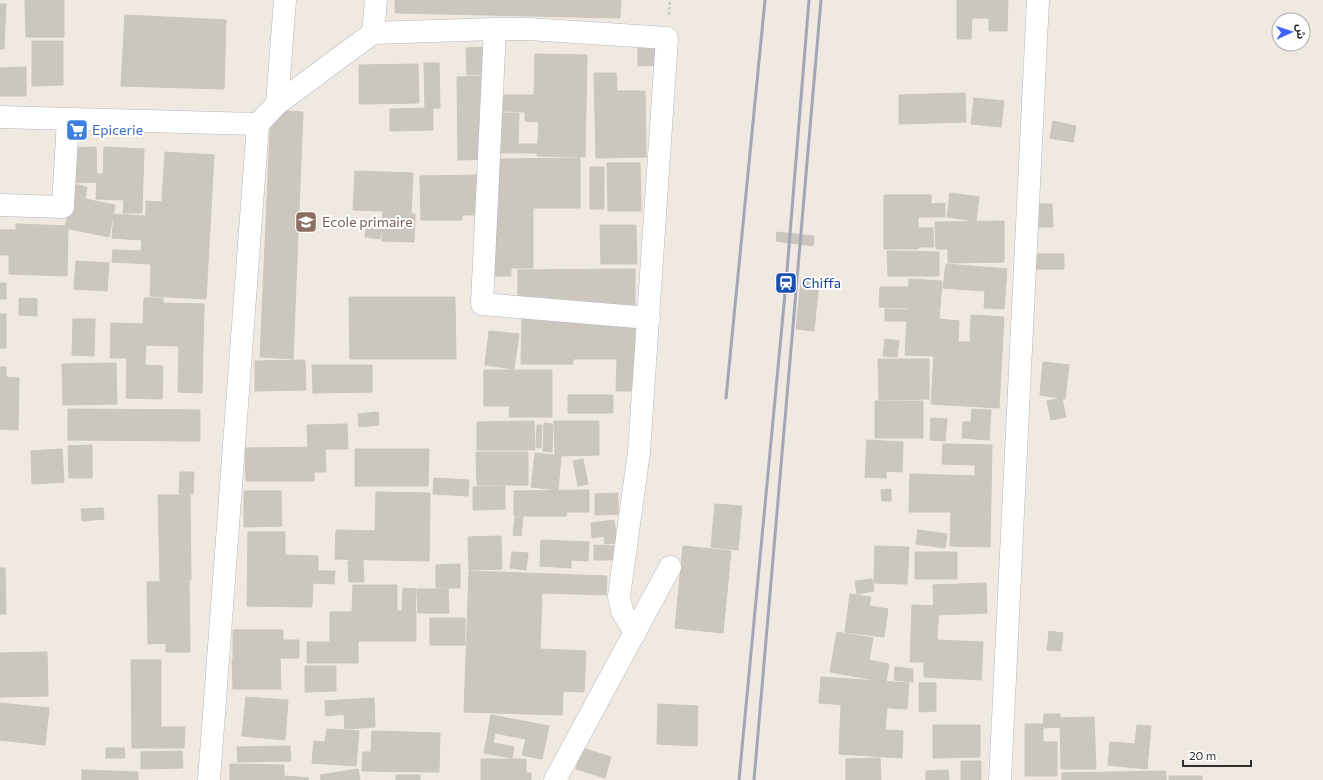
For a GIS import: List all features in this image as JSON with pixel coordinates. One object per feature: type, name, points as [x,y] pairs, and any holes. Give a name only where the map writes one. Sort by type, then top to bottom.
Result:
[{"type":"street","points":[[277,104],[285,0]]},
{"type":"street","points":[[373,33],[376,0]]},
{"type":"street","points":[[1000,780],[1038,0]]},
{"type":"street","points":[[495,29],[482,304],[649,318]]},
{"type":"street","points":[[209,780],[258,124],[277,104],[373,33],[495,29],[667,38],[639,452],[619,596],[622,611],[635,633]]},
{"type":"street","points":[[0,117],[258,124]]},
{"type":"street","points":[[0,205],[63,207],[68,119]]},
{"type":"street","points":[[555,780],[670,568]]},
{"type":"building","points":[[25,0],[64,0],[64,37],[26,37]]},
{"type":"building","points":[[395,0],[621,0],[620,18],[395,13]]},
{"type":"building","points":[[957,0],[1008,0],[1007,31],[989,31],[989,18],[972,18],[971,39],[957,39]]},
{"type":"building","points":[[0,4],[6,4],[4,49],[0,49]]},
{"type":"building","points":[[125,15],[226,20],[224,89],[121,86]]},
{"type":"building","points":[[32,41],[63,41],[63,85],[32,86]]},
{"type":"building","points":[[488,47],[489,74],[467,75],[466,48]]},
{"type":"building","points":[[638,47],[661,47],[662,65],[638,66]]},
{"type":"building","points":[[535,54],[587,55],[585,157],[537,156],[539,122],[525,121],[525,112],[503,111],[504,95],[534,95]]},
{"type":"building","points":[[424,63],[439,63],[440,108],[425,108]]},
{"type":"building","points":[[418,64],[419,103],[359,104],[359,65]]},
{"type":"building","points":[[26,67],[26,96],[0,96],[0,68]]},
{"type":"building","points":[[594,73],[616,73],[617,91],[645,91],[646,157],[596,158]]},
{"type":"building","points":[[487,76],[489,159],[458,160],[457,77]]},
{"type":"building","points":[[965,93],[966,122],[899,124],[899,95]]},
{"type":"building","points":[[974,98],[1004,101],[1001,127],[971,124]]},
{"type":"building","points":[[433,108],[433,130],[390,131],[390,109]]},
{"type":"building","points":[[271,110],[303,112],[293,359],[260,357]]},
{"type":"building","points":[[500,113],[519,113],[518,144],[538,144],[538,153],[500,153]]},
{"type":"building","points":[[1053,121],[1076,126],[1073,142],[1050,138]]},
{"type":"building","points":[[96,147],[97,182],[75,183],[74,148]]},
{"type":"building","points":[[104,147],[144,149],[142,213],[123,213],[124,200],[96,199],[97,174],[103,174]]},
{"type":"building","points":[[165,152],[214,155],[206,299],[150,296],[151,264],[112,262],[113,250],[141,251],[142,240],[112,238],[114,214],[146,216],[146,201],[162,202]]},
{"type":"building","points":[[580,158],[580,208],[533,208],[533,268],[511,268],[511,276],[489,276],[488,206],[499,206],[499,159]]},
{"type":"building","points":[[607,163],[640,163],[641,211],[608,211]]},
{"type":"building","points":[[590,167],[604,167],[604,209],[590,209]]},
{"type":"building","points":[[355,171],[413,173],[411,214],[415,214],[414,242],[382,241],[383,211],[353,210]]},
{"type":"building","points":[[479,175],[480,215],[462,215],[462,220],[421,220],[420,176]]},
{"type":"building","points":[[73,184],[87,187],[85,199],[115,205],[109,237],[65,228]]},
{"type":"building","points":[[950,193],[979,197],[976,221],[947,217]]},
{"type":"building","points":[[884,195],[931,195],[931,204],[945,203],[945,217],[918,217],[918,249],[884,249]]},
{"type":"building","points":[[1038,204],[1052,204],[1053,227],[1038,227]]},
{"type":"building","points":[[368,218],[383,220],[380,239],[365,237]]},
{"type":"building","points":[[1004,221],[1004,262],[948,263],[948,249],[936,249],[935,222]]},
{"type":"building","points":[[16,224],[68,226],[67,276],[9,274],[9,255],[0,255],[0,230],[16,230]]},
{"type":"building","points":[[600,225],[636,225],[637,264],[601,264]]},
{"type":"building","points":[[918,228],[933,228],[934,247],[918,247]]},
{"type":"building","points":[[777,232],[814,236],[813,246],[776,241]]},
{"type":"building","points":[[887,251],[939,252],[939,276],[888,276]]},
{"type":"building","points":[[1033,254],[1064,254],[1064,269],[1033,269]]},
{"type":"building","points":[[76,261],[109,263],[107,291],[74,289]]},
{"type":"building","points":[[946,264],[1007,269],[1004,309],[984,308],[985,291],[943,288]]},
{"type":"building","points":[[635,269],[635,305],[518,306],[518,270]]},
{"type":"building","points":[[909,279],[942,281],[939,319],[959,321],[958,342],[970,342],[971,315],[1004,317],[999,408],[931,404],[934,356],[905,355]]},
{"type":"building","points":[[801,280],[819,282],[814,331],[796,329]]},
{"type":"building","points":[[0,283],[6,283],[6,299],[0,299]]},
{"type":"building","points":[[880,287],[908,287],[907,308],[879,307]]},
{"type":"building","points":[[349,297],[455,297],[456,359],[350,359]]},
{"type":"building","points":[[19,298],[37,299],[37,316],[19,315]]},
{"type":"building","points":[[144,298],[163,298],[163,303],[204,304],[202,393],[178,392],[179,346],[146,345],[145,365],[163,366],[162,399],[126,398],[127,358],[110,358],[111,323],[143,324]]},
{"type":"building","points":[[885,309],[907,310],[906,321],[885,321]]},
{"type":"building","points":[[0,314],[6,314],[6,348],[0,348]]},
{"type":"building","points":[[522,318],[635,319],[634,391],[616,391],[617,359],[573,359],[573,364],[521,364]]},
{"type":"building","points":[[73,319],[95,319],[94,356],[72,355]]},
{"type":"building","points":[[489,331],[519,334],[514,369],[485,365]]},
{"type":"building","points":[[885,339],[899,341],[897,357],[883,356]]},
{"type":"building","points":[[878,359],[929,359],[929,399],[879,400]]},
{"type":"building","points":[[305,360],[306,390],[255,391],[255,361]]},
{"type":"building","points":[[1043,362],[1069,365],[1065,399],[1040,395]]},
{"type":"building","points":[[116,363],[117,404],[63,405],[62,364]]},
{"type":"building","points":[[312,365],[372,365],[372,392],[313,393]]},
{"type":"building","points":[[0,367],[6,367],[6,377],[19,378],[18,430],[0,429]]},
{"type":"building","points":[[484,370],[552,370],[552,417],[509,417],[510,406],[484,406]]},
{"type":"building","points":[[568,395],[613,395],[613,413],[568,413]]},
{"type":"building","points":[[1062,398],[1066,417],[1051,420],[1047,401]]},
{"type":"building","points":[[875,401],[923,401],[923,438],[875,438]]},
{"type":"building","points":[[68,409],[200,410],[200,441],[68,440]]},
{"type":"building","points":[[972,409],[991,410],[989,440],[962,438],[963,422],[971,422]]},
{"type":"building","points":[[378,412],[379,425],[359,427],[358,414]]},
{"type":"building","points":[[931,418],[947,419],[945,441],[930,440]]},
{"type":"building","points":[[534,421],[535,450],[477,450],[477,422]]},
{"type":"building","points":[[554,421],[599,421],[599,455],[555,456]]},
{"type":"building","points":[[544,423],[553,424],[552,452],[543,451]]},
{"type":"building","points":[[347,424],[348,449],[308,449],[307,425]]},
{"type":"building","points":[[537,425],[542,425],[541,448],[536,447]]},
{"type":"building","points":[[867,440],[903,442],[902,472],[886,471],[886,478],[865,477]]},
{"type":"building","points":[[943,444],[992,445],[990,547],[950,546],[951,512],[909,512],[910,474],[975,476],[975,465],[942,464]]},
{"type":"building","points":[[92,445],[92,478],[69,478],[68,446]]},
{"type":"building","points":[[325,447],[326,472],[314,472],[314,481],[246,481],[245,448]]},
{"type":"building","points":[[62,449],[64,482],[32,484],[31,451]]},
{"type":"building","points":[[355,449],[429,449],[428,486],[355,486]]},
{"type":"building","points":[[476,452],[528,452],[528,485],[477,485]]},
{"type":"building","points":[[535,453],[561,456],[558,490],[531,487]]},
{"type":"building","points":[[583,459],[588,484],[578,486],[573,461]]},
{"type":"building","points":[[180,472],[194,472],[193,494],[179,494]]},
{"type":"building","points":[[434,478],[469,480],[468,496],[433,494]]},
{"type":"building","points":[[505,486],[505,509],[473,510],[473,487]]},
{"type":"building","points":[[891,489],[891,501],[882,501],[881,490]]},
{"type":"building","points":[[589,490],[589,512],[567,512],[566,516],[514,516],[514,491]]},
{"type":"building","points":[[244,491],[281,491],[282,526],[244,527]]},
{"type":"building","points":[[376,492],[430,493],[429,561],[335,559],[336,530],[375,531]]},
{"type":"building","points":[[618,493],[618,514],[595,515],[595,494]]},
{"type":"building","points":[[158,495],[190,495],[191,580],[160,581]]},
{"type":"building","points":[[715,504],[742,506],[738,550],[711,547]]},
{"type":"building","points":[[103,508],[104,519],[82,521],[81,509]]},
{"type":"building","points":[[515,517],[523,517],[521,536],[513,535]]},
{"type":"building","points":[[614,520],[617,543],[605,544],[604,536],[592,538],[591,523]]},
{"type":"building","points":[[918,530],[947,534],[945,548],[916,544]]},
{"type":"building","points":[[248,532],[285,532],[285,555],[318,556],[318,571],[335,571],[334,584],[313,583],[312,607],[247,606]]},
{"type":"building","points":[[501,536],[502,569],[469,570],[468,537]]},
{"type":"building","points":[[541,540],[589,542],[588,561],[571,560],[571,568],[540,566]]},
{"type":"building","points":[[594,545],[614,546],[614,560],[594,560]]},
{"type":"building","points":[[683,546],[731,551],[723,633],[675,628]]},
{"type":"building","points":[[875,546],[909,547],[907,584],[874,583]]},
{"type":"building","points":[[512,552],[528,553],[526,570],[510,568]]},
{"type":"building","points":[[915,552],[957,552],[957,579],[915,579]]},
{"type":"building","points":[[363,560],[364,582],[349,582],[348,561]]},
{"type":"building","points":[[460,564],[460,588],[436,588],[436,565]]},
{"type":"building","points":[[0,568],[5,568],[6,614],[0,614]]},
{"type":"building","points":[[469,571],[607,576],[606,595],[542,593],[540,649],[586,651],[584,692],[563,691],[562,715],[464,712]]},
{"type":"building","points":[[872,579],[874,591],[857,594],[855,581]]},
{"type":"building","points":[[189,581],[190,652],[166,652],[166,643],[148,644],[147,582]]},
{"type":"building","points":[[986,583],[987,613],[934,615],[933,585]]},
{"type":"building","points":[[353,585],[397,585],[397,611],[416,611],[416,641],[358,641],[358,663],[307,663],[307,642],[330,642],[330,612],[352,612]]},
{"type":"building","points":[[403,588],[416,589],[415,611],[402,610]]},
{"type":"building","points":[[417,589],[448,589],[449,613],[418,613]]},
{"type":"building","points":[[850,594],[871,597],[869,606],[888,609],[884,637],[845,632]]},
{"type":"building","points":[[912,605],[939,606],[937,640],[983,642],[981,680],[924,677],[924,662],[910,662]]},
{"type":"building","points":[[430,618],[465,618],[465,645],[430,645]]},
{"type":"building","points":[[233,630],[283,630],[283,640],[299,640],[299,658],[233,658]]},
{"type":"building","points":[[1049,631],[1063,633],[1061,651],[1047,650]]},
{"type":"building","points":[[837,632],[873,638],[869,660],[889,664],[886,682],[830,672]]},
{"type":"building","points":[[47,652],[48,696],[0,697],[0,653]]},
{"type":"building","points":[[280,658],[281,689],[233,689],[232,659]]},
{"type":"building","points":[[131,660],[161,660],[161,727],[185,727],[184,748],[132,748]]},
{"type":"building","points":[[305,666],[336,666],[336,691],[305,692]]},
{"type":"building","points":[[895,667],[913,669],[913,682],[894,680]]},
{"type":"building","points":[[821,677],[909,683],[907,709],[819,703]]},
{"type":"building","points":[[919,683],[936,683],[936,711],[919,712]]},
{"type":"building","points":[[246,697],[288,700],[285,740],[242,736]]},
{"type":"building","points":[[374,698],[375,727],[345,729],[344,714],[326,716],[325,701]]},
{"type":"building","points":[[0,703],[49,708],[45,745],[0,740]]},
{"type":"building","points":[[658,704],[698,706],[697,746],[657,744]]},
{"type":"building","points":[[841,705],[887,708],[885,730],[903,731],[902,758],[839,754]]},
{"type":"building","points":[[1044,714],[1060,714],[1060,727],[1043,728]]},
{"type":"building","points":[[491,715],[549,726],[542,759],[522,755],[526,739],[495,733],[493,743],[514,747],[512,758],[484,753]]},
{"type":"building","points":[[1094,717],[1096,769],[1061,769],[1060,718]]},
{"type":"building","points":[[1025,724],[1043,724],[1043,742],[1057,742],[1057,776],[1025,776]]},
{"type":"building","points":[[933,725],[980,725],[980,757],[933,758]]},
{"type":"building","points":[[1137,725],[1151,726],[1147,769],[1108,765],[1110,742],[1135,744]]},
{"type":"building","points":[[327,729],[359,731],[356,766],[312,763],[314,741],[325,742]]},
{"type":"building","points":[[372,731],[440,733],[439,772],[362,771],[363,752],[371,752]]},
{"type":"building","points":[[290,746],[291,761],[238,762],[237,747]]},
{"type":"building","points":[[106,748],[124,748],[125,758],[106,758]]},
{"type":"building","points":[[582,748],[611,757],[605,778],[576,769]]},
{"type":"building","points":[[182,751],[183,768],[141,769],[141,752]]},
{"type":"building","points":[[880,758],[881,780],[846,780],[846,759]]},
{"type":"building","points":[[481,759],[526,759],[526,773],[531,773],[531,780],[481,780]]},
{"type":"building","points":[[961,761],[981,761],[981,780],[961,780]]},
{"type":"building","points":[[230,764],[284,765],[284,780],[230,780]]},
{"type":"building","points":[[358,769],[360,780],[321,780],[320,775]]},
{"type":"building","points":[[82,770],[138,772],[138,780],[82,780]]},
{"type":"building","points":[[948,770],[949,780],[926,780],[926,771]]},
{"type":"building","points":[[1166,771],[1166,780],[1062,780],[1062,773]]},
{"type":"building","points":[[396,775],[420,775],[420,780],[396,780]]},
{"type":"building","points":[[285,776],[309,778],[308,780],[285,780]]},
{"type":"building","points":[[1169,776],[1202,776],[1202,780],[1169,780]]},
{"type":"railway","points":[[726,398],[765,0]]},
{"type":"railway","points":[[739,780],[786,283],[809,0]]},
{"type":"railway","points":[[754,780],[821,0]]},
{"type":"place","name":"Epicerie","points":[[77,130]]},
{"type":"place","name":"Ecole primaire","points":[[306,222]]},
{"type":"place","name":"Chiffa","points":[[786,283]]}]
